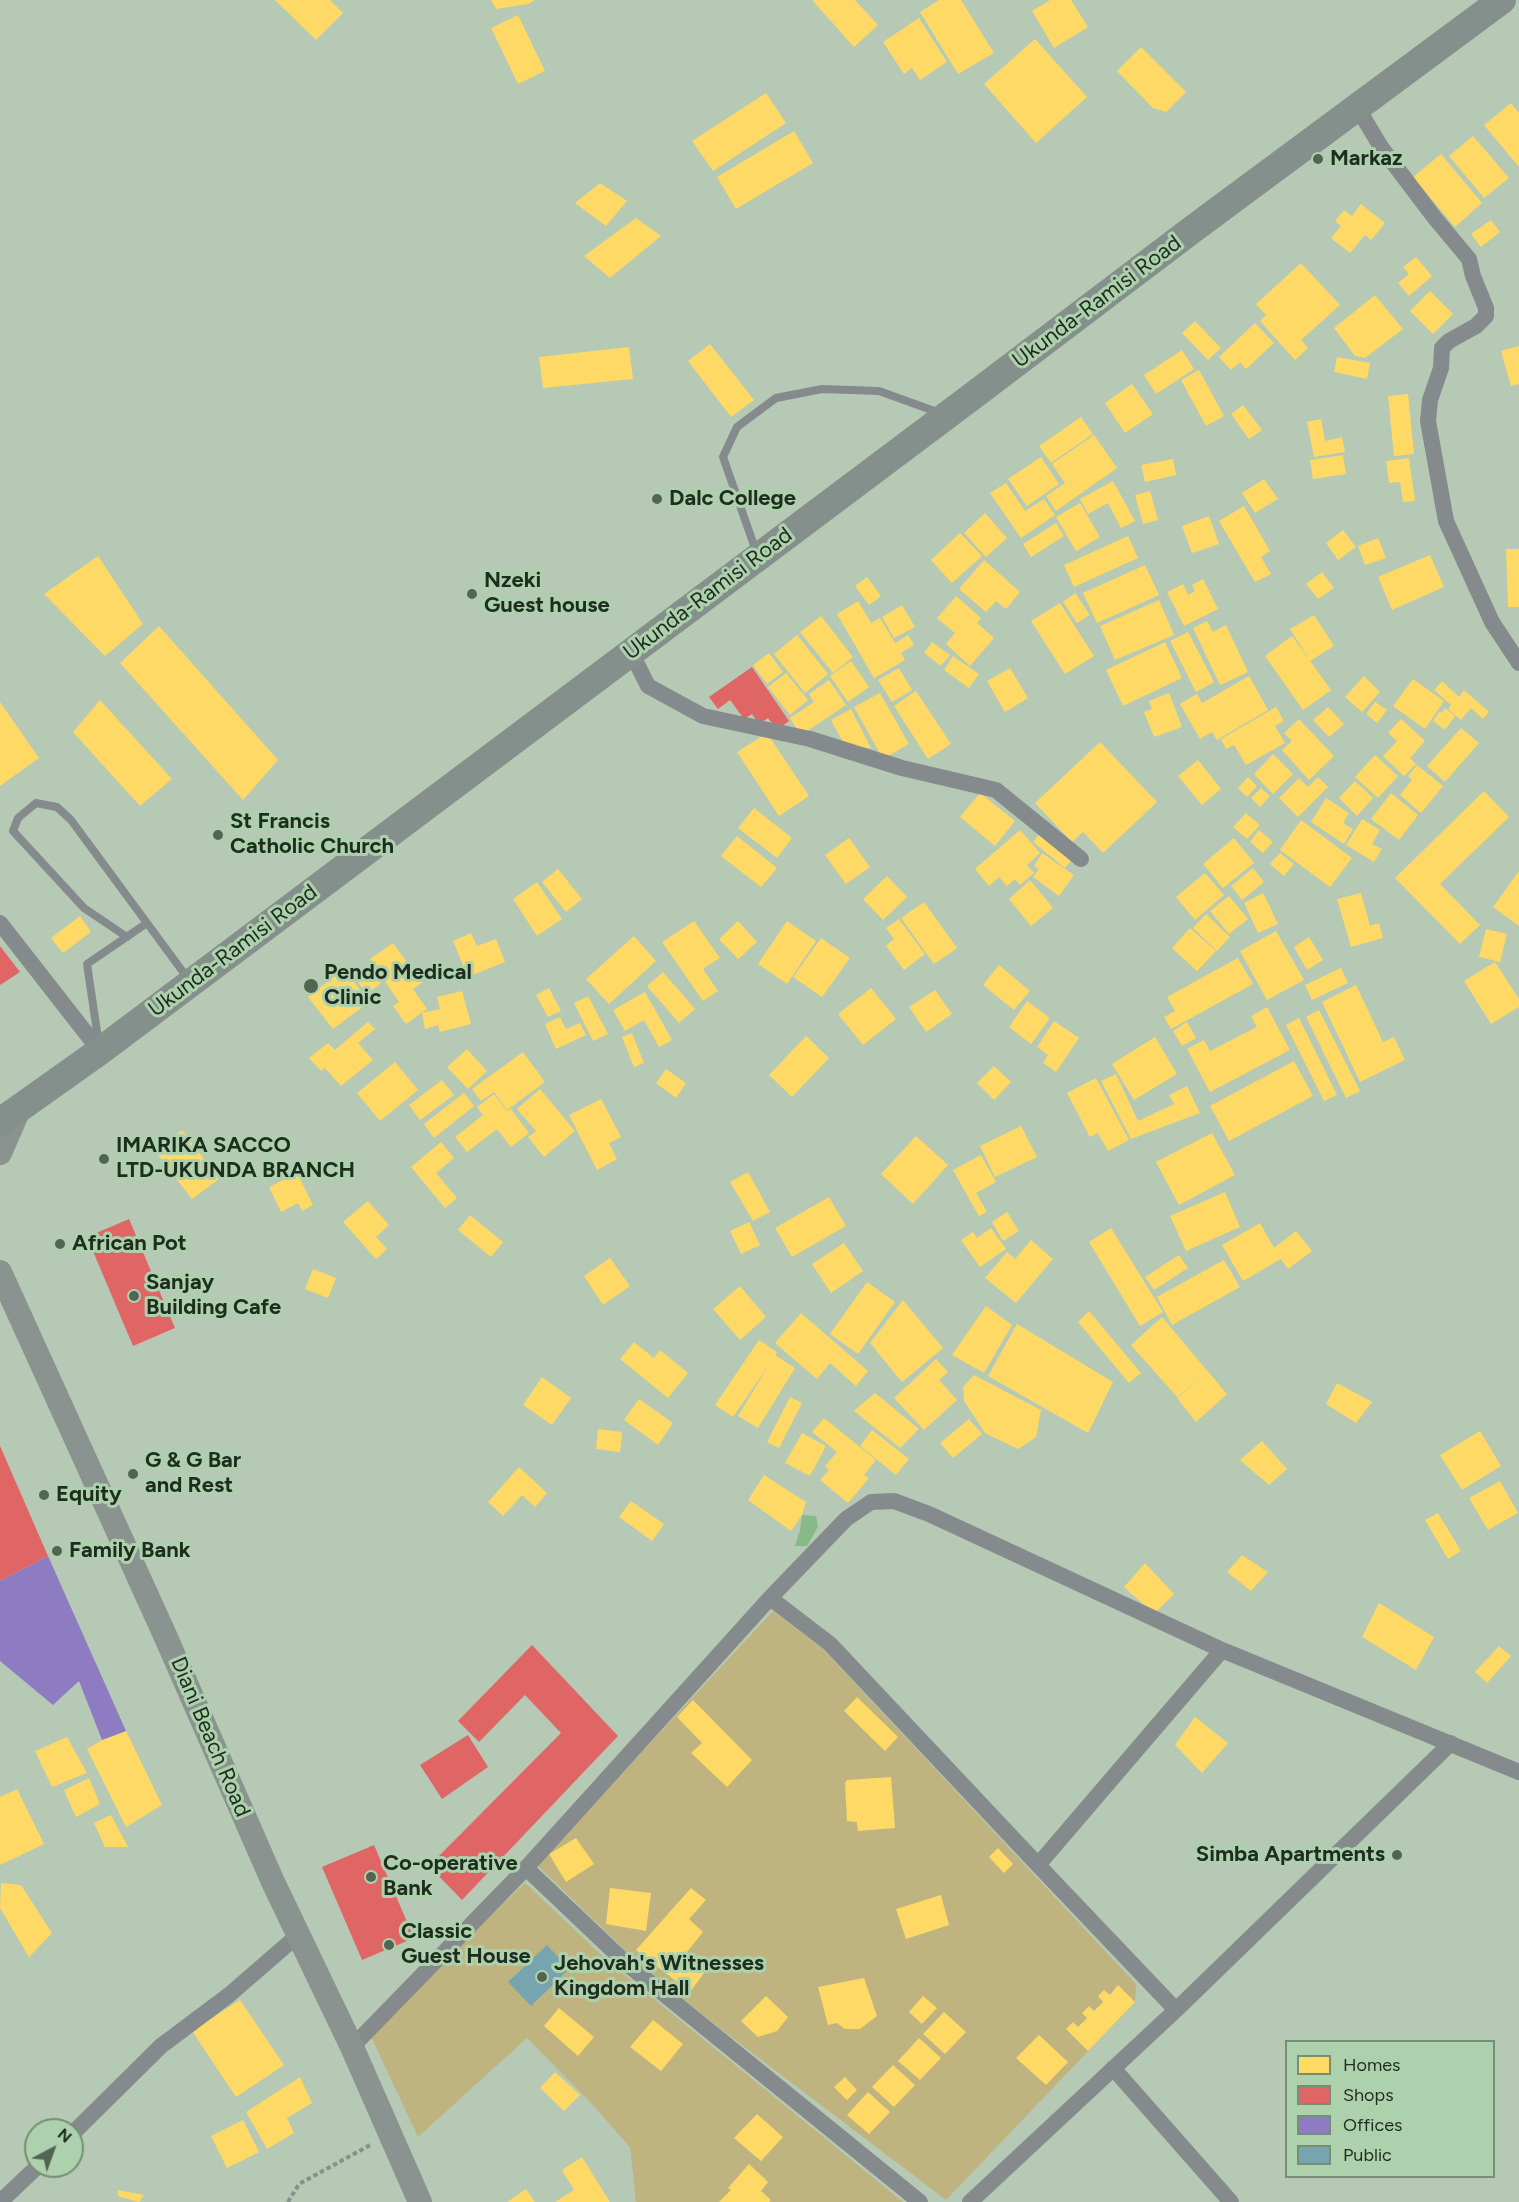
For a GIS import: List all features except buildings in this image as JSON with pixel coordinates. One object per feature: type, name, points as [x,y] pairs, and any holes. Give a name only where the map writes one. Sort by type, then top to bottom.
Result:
[{"type":"highway","name":"Ukunda-Ramisi Road","points":[[10,1115],[191,983],[1193,229],[1502,0]]},
{"type":"main road","points":[[0,1153],[10,1115]]},
{"type":"main road","name":"Diani Beach Road","points":[[0,1272],[164,1633],[297,1936],[352,2047],[420,2202]]},
{"type":"street","points":[[1357,107],[1381,147],[1469,259],[1486,308],[1486,316],[1476,326],[1449,341],[1442,348],[1441,368],[1430,400],[1428,421],[1446,521],[1492,622],[1519,663]]},
{"type":"street","points":[[631,652],[648,686],[703,716],[810,739],[902,768],[996,790],[1081,858]]},
{"type":"street","points":[[0,923],[100,1051]]},
{"type":"street","points":[[352,2047],[526,1868],[770,1598],[856,1510],[871,1502],[894,1501],[929,1514],[1221,1650],[1519,1772]]},
{"type":"street","points":[[770,1598],[830,1644],[1176,2010]]},
{"type":"street","points":[[1038,1864],[1221,1650]]},
{"type":"street","points":[[970,2202],[1176,2010],[1450,1743]]},
{"type":"street","points":[[526,1868],[627,1964],[920,2202]]},
{"type":"street","points":[[84,2122],[161,2046],[229,1995],[297,1936]]},
{"type":"street","points":[[1113,2068],[1231,2202]]},
{"type":"street","points":[[0,2202],[25,2178]]},
{"type":"lane","points":[[758,557],[723,458],[737,427],[776,398],[822,389],[879,391],[947,416]]},
{"type":"lane","points":[[126,937],[84,908],[13,831],[18,818],[36,803],[57,807],[71,820],[191,983]]},
{"type":"lane","points":[[100,1051],[87,964],[147,923]]},
{"type":"path","points":[[288,2202],[299,2184],[389,2135]]},
{"type":"shaded area","points":[[802,1515],[816,1516],[818,1527],[807,1546],[795,1546],[800,1530]]},
{"type":"shaded area","points":[[773,1611],[824,1650],[1136,1984],[1135,2002],[946,2200],[717,2026],[631,1956],[537,1865]]},
{"type":"shaded area","points":[[525,1883],[609,1962],[903,2202],[636,2202],[630,2147],[592,2104],[527,2038],[418,2137],[368,2030]]},
{"type":"place","name":"Markaz","points":[[1318,159]]},
{"type":"place","name":"Dalc College","points":[[657,499]]},
{"type":"place","name":"Nzeki Guest house","points":[[472,594]]},
{"type":"place","name":"St Francis Catholic Church","points":[[218,835]]},
{"type":"place","name":"Pendo Medical Clinic","points":[[311,986]]},
{"type":"place","name":"IMARIKA SACCO LTD-UKUNDA BRANCH","points":[[104,1159]]},
{"type":"place","name":"African Pot","points":[[60,1244]]},
{"type":"place","name":"Sanjay Building Cafe","points":[[134,1296]]},
{"type":"place","name":"G & G Bar and Rest","points":[[133,1474]]},
{"type":"place","name":"Equity","points":[[44,1495]]},
{"type":"place","name":"Family Bank","points":[[57,1551]]},
{"type":"place","name":"Simba Apartments","points":[[1397,1855]]},
{"type":"place","name":"Co-operative Bank","points":[[371,1877]]},
{"type":"place","name":"Classic Guest House","points":[[389,1945]]},
{"type":"place","name":"Jehovah's Witnesses Kingdom Hall","points":[[542,1977]]}]
